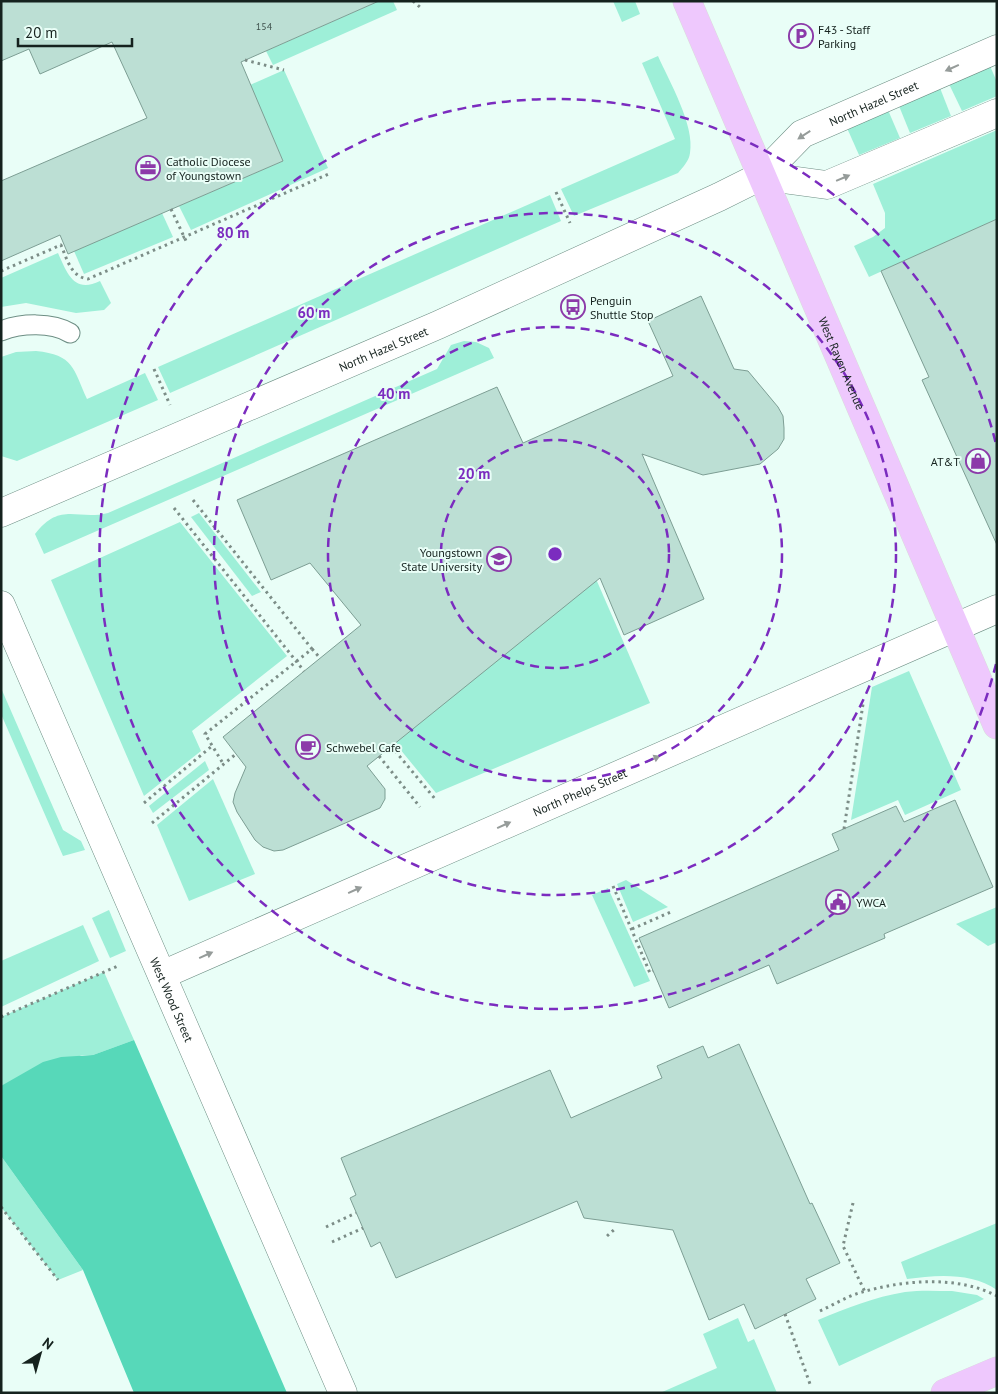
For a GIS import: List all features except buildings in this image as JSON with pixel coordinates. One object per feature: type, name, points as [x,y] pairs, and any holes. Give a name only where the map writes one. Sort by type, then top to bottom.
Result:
[{"type":"main road","name":"West Rayen Avenue","points":[[686,1],[997,725]]},
{"type":"main road","points":[[945,1393],[997,1371]]},
{"type":"street","name":"North Hazel Street","points":[[1,514],[447,321],[761,176],[802,134],[997,49]]},
{"type":"street","points":[[761,176],[827,185],[997,113]]},
{"type":"street","name":"West Wood Street","points":[[1,605],[343,1393]]},
{"type":"street","name":"North Phelps Street","points":[[157,963],[997,609]]},
{"type":"lane","points":[[1,331],[10,328],[38,325],[62,329],[70,333]]},
{"type":"path","points":[[413,1],[421,8]]},
{"type":"path","points":[[246,60],[284,70]]},
{"type":"path","points":[[1,271],[61,245],[76,274],[80,278],[88,279],[331,173]]},
{"type":"path","points":[[556,192],[570,223]]},
{"type":"path","points":[[172,209],[187,243]]},
{"type":"path","points":[[154,369],[173,411]]},
{"type":"path","points":[[193,500],[320,658]]},
{"type":"path","points":[[174,508],[304,671]]},
{"type":"path","points":[[224,765],[205,734],[312,649]]},
{"type":"path","points":[[844,829],[870,664]]},
{"type":"path","points":[[144,803],[212,746]]},
{"type":"path","points":[[392,746],[436,800]]},
{"type":"path","points":[[152,822],[236,754]]},
{"type":"path","points":[[379,756],[420,807]]},
{"type":"path","points":[[613,886],[650,973],[653,971]]},
{"type":"path","points":[[632,929],[673,911]]},
{"type":"path","points":[[1,1017],[157,963]]},
{"type":"path","points":[[853,1203],[843,1246],[865,1292]]},
{"type":"path","points":[[1,1208],[58,1280]]},
{"type":"path","points":[[326,1227],[356,1213]]},
{"type":"path","points":[[332,1242],[363,1228]]},
{"type":"path","points":[[607,1236],[616,1228]]},
{"type":"path","points":[[820,1311],[865,1292],[896,1285],[953,1282],[987,1291],[997,1296]]},
{"type":"path","points":[[785,1314],[810,1384]]},
{"type":"green space","points":[[379,1],[393,1],[397,10],[273,65],[266,51]]},
{"type":"green space","points":[[613,1],[635,1],[640,14],[622,22]]},
{"type":"green space","points":[[658,56],[680,103],[689,130],[691,142],[687,161],[678,173],[574,216],[561,189],[675,139],[642,63]]},
{"type":"green space","points":[[990,66],[997,82],[997,96],[962,111],[949,84]]},
{"type":"green space","points":[[284,70],[328,168],[191,230],[179,206],[283,161],[250,85]]},
{"type":"green space","points":[[940,88],[951,116],[910,133],[899,106]]},
{"type":"green space","points":[[888,110],[900,138],[859,155],[847,128]]},
{"type":"green space","points":[[997,130],[997,219],[869,277],[854,246],[873,237],[885,228],[885,213],[873,184]]},
{"type":"green space","points":[[550,195],[561,221],[170,393],[158,367]]},
{"type":"green space","points":[[162,213],[173,237],[84,274],[74,251]]},
{"type":"green space","points":[[58,253],[68,274],[78,283],[84,285],[100,281],[111,303],[104,310],[76,313],[26,303],[1,307],[1,278]]},
{"type":"green space","points":[[464,341],[476,342],[489,348],[494,358],[44,554],[35,534],[53,518],[70,514],[97,515],[108,513],[437,369],[451,345]]},
{"type":"green space","points":[[36,351],[49,353],[65,360],[75,371],[87,399],[145,373],[158,400],[17,461],[1,456],[1,357],[16,352]]},
{"type":"green space","points":[[199,513],[261,592],[252,596],[191,517]]},
{"type":"green space","points":[[180,522],[287,656],[192,731],[201,751],[144,796],[51,580]]},
{"type":"green space","points":[[596,579],[650,703],[436,793],[395,743]]},
{"type":"green space","points":[[909,671],[961,790],[905,815],[898,800],[851,820],[872,687]]},
{"type":"green space","points":[[1,688],[63,830],[81,841],[85,850],[63,856],[1,714]]},
{"type":"green space","points":[[205,761],[209,770],[153,813],[149,806]]},
{"type":"green space","points":[[213,779],[255,874],[189,901],[157,825]]},
{"type":"green space","points":[[626,880],[668,907],[633,922],[617,884]]},
{"type":"green space","points":[[608,888],[650,981],[634,987],[592,895]]},
{"type":"green space","points":[[997,907],[997,942],[988,946],[956,924]]},
{"type":"green space","points":[[109,910],[126,951],[110,958],[92,918]]},
{"type":"green space","points":[[83,925],[99,961],[1,1007],[1,961]]},
{"type":"green space","points":[[104,972],[134,1040],[93,1055],[82,1055],[1,1086],[1,1017]]},
{"type":"green space","points":[[134,1040],[287,1393],[134,1393],[83,1270],[1,1156],[1,1086],[43,1062],[61,1057],[93,1055]]},
{"type":"green space","points":[[1,1156],[83,1270],[58,1280],[1,1207]]},
{"type":"green space","points":[[997,1223],[997,1290],[976,1280],[953,1276],[907,1279],[901,1262]]},
{"type":"green space","points":[[917,1291],[952,1291],[977,1295],[984,1299],[839,1366],[818,1320],[861,1303],[894,1294]]},
{"type":"green space","points":[[738,1318],[748,1342],[754,1339],[777,1393],[660,1393],[717,1368],[703,1334]]},
{"type":"place","name":"F43 - Staff Parking","points":[[801,36]]},
{"type":"place","name":"Catholic Diocese of Youngstown","points":[[148,168]]},
{"type":"place","name":"Penguin Shuttle Stop","points":[[573,307]]},
{"type":"place","name":"AT&T","points":[[978,461]]},
{"type":"place","name":"Youngstown State University","points":[[499,559]]},
{"type":"place","name":"Schwebel Cafe","points":[[308,747]]},
{"type":"place","name":"YWCA","points":[[838,902]]}]
